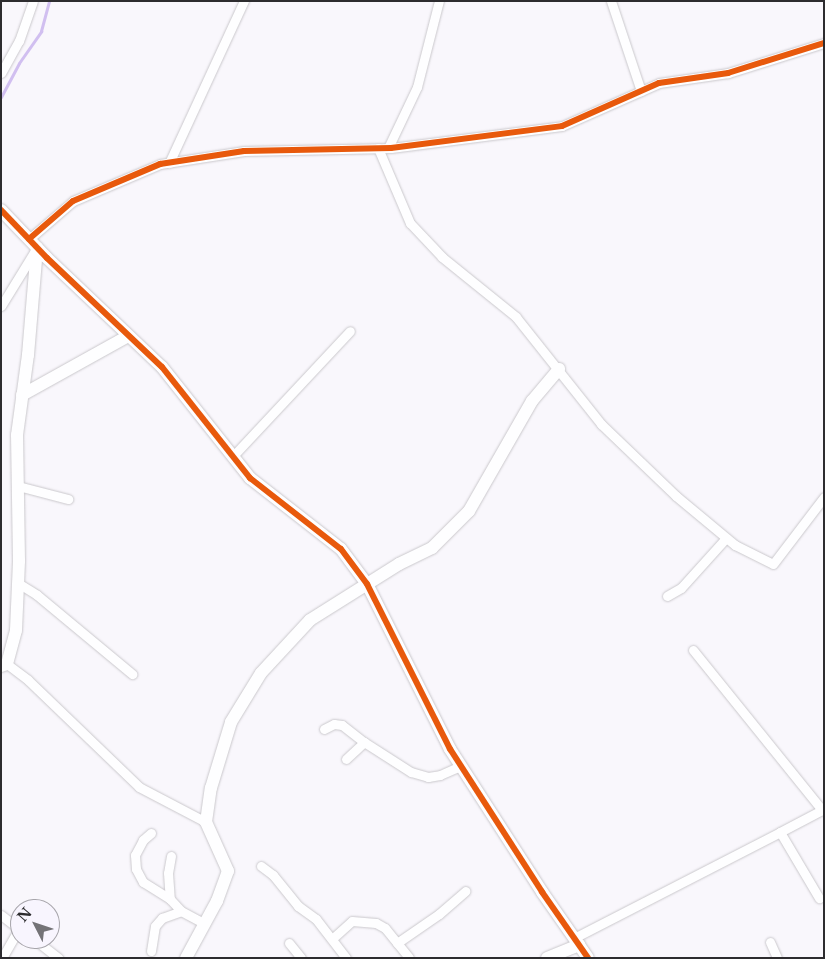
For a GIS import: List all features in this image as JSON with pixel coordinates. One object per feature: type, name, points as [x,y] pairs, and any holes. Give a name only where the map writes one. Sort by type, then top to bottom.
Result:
[{"type":"street","points":[[1,73],[19,40],[33,1]]},
{"type":"street","points":[[169,162],[244,1]]},
{"type":"street","points":[[388,148],[417,87],[439,1]]},
{"type":"street","points":[[611,1],[641,90]]},
{"type":"street","points":[[1,306],[33,243],[73,201],[160,164],[244,151],[388,148],[562,126],[659,83],[728,73],[824,43]]},
{"type":"street","points":[[378,148],[410,223],[442,257],[516,317],[601,424],[676,496],[726,538],[735,545],[773,564],[824,497]]},
{"type":"street","points":[[1,210],[128,336],[162,367],[250,478],[341,549],[367,584],[460,766],[588,958]]},
{"type":"street","points":[[33,243],[22,395],[17,435],[18,583],[16,630],[4,665],[28,680],[139,787],[206,822]]},
{"type":"street","points":[[233,456],[350,330]]},
{"type":"street","points":[[22,395],[128,336]]},
{"type":"street","points":[[186,958],[205,924],[228,871],[206,822],[211,788],[231,722],[261,673],[310,620],[367,584],[432,548],[469,511],[532,401],[559,369]]},
{"type":"street","points":[[18,486],[68,498]]},
{"type":"street","points":[[667,596],[681,588],[726,538]]},
{"type":"street","points":[[18,583],[37,595],[132,674]]},
{"type":"street","points":[[546,958],[823,810],[693,650]]},
{"type":"street","points":[[324,729],[334,724],[342,725],[364,742],[411,772],[428,777],[440,775],[460,766]]},
{"type":"street","points":[[346,759],[364,742]]},
{"type":"street","points":[[780,832],[819,898]]},
{"type":"street","points":[[151,833],[143,840],[135,855],[136,869],[143,882],[170,899],[180,911],[205,924]]},
{"type":"street","points":[[170,899],[168,872],[172,856]]},
{"type":"street","points":[[261,866],[273,875],[298,906],[316,919],[333,938],[346,958]]},
{"type":"street","points":[[397,943],[439,914],[465,891]]},
{"type":"street","points":[[151,951],[155,926],[162,918],[180,911]]},
{"type":"street","points":[[333,938],[352,921],[362,920],[376,923],[385,928],[409,958]]},
{"type":"street","points":[[770,942],[777,958]]},
{"type":"street","points":[[289,943],[300,958]]},
{"type":"street","points":[[2,958],[10,945]]},
{"type":"street","points":[[47,949],[58,958]]},
{"type":"waterway","points":[[1,97],[19,63],[41,31],[49,1]]},
{"type":"cycle path","points":[[29,239],[73,201],[160,164],[244,151],[391,148],[562,126],[659,83],[728,73],[824,43]]},
{"type":"cycle path","points":[[1,210],[47,258],[162,367],[250,478],[341,549],[367,584],[450,749],[542,892],[588,958]]}]
